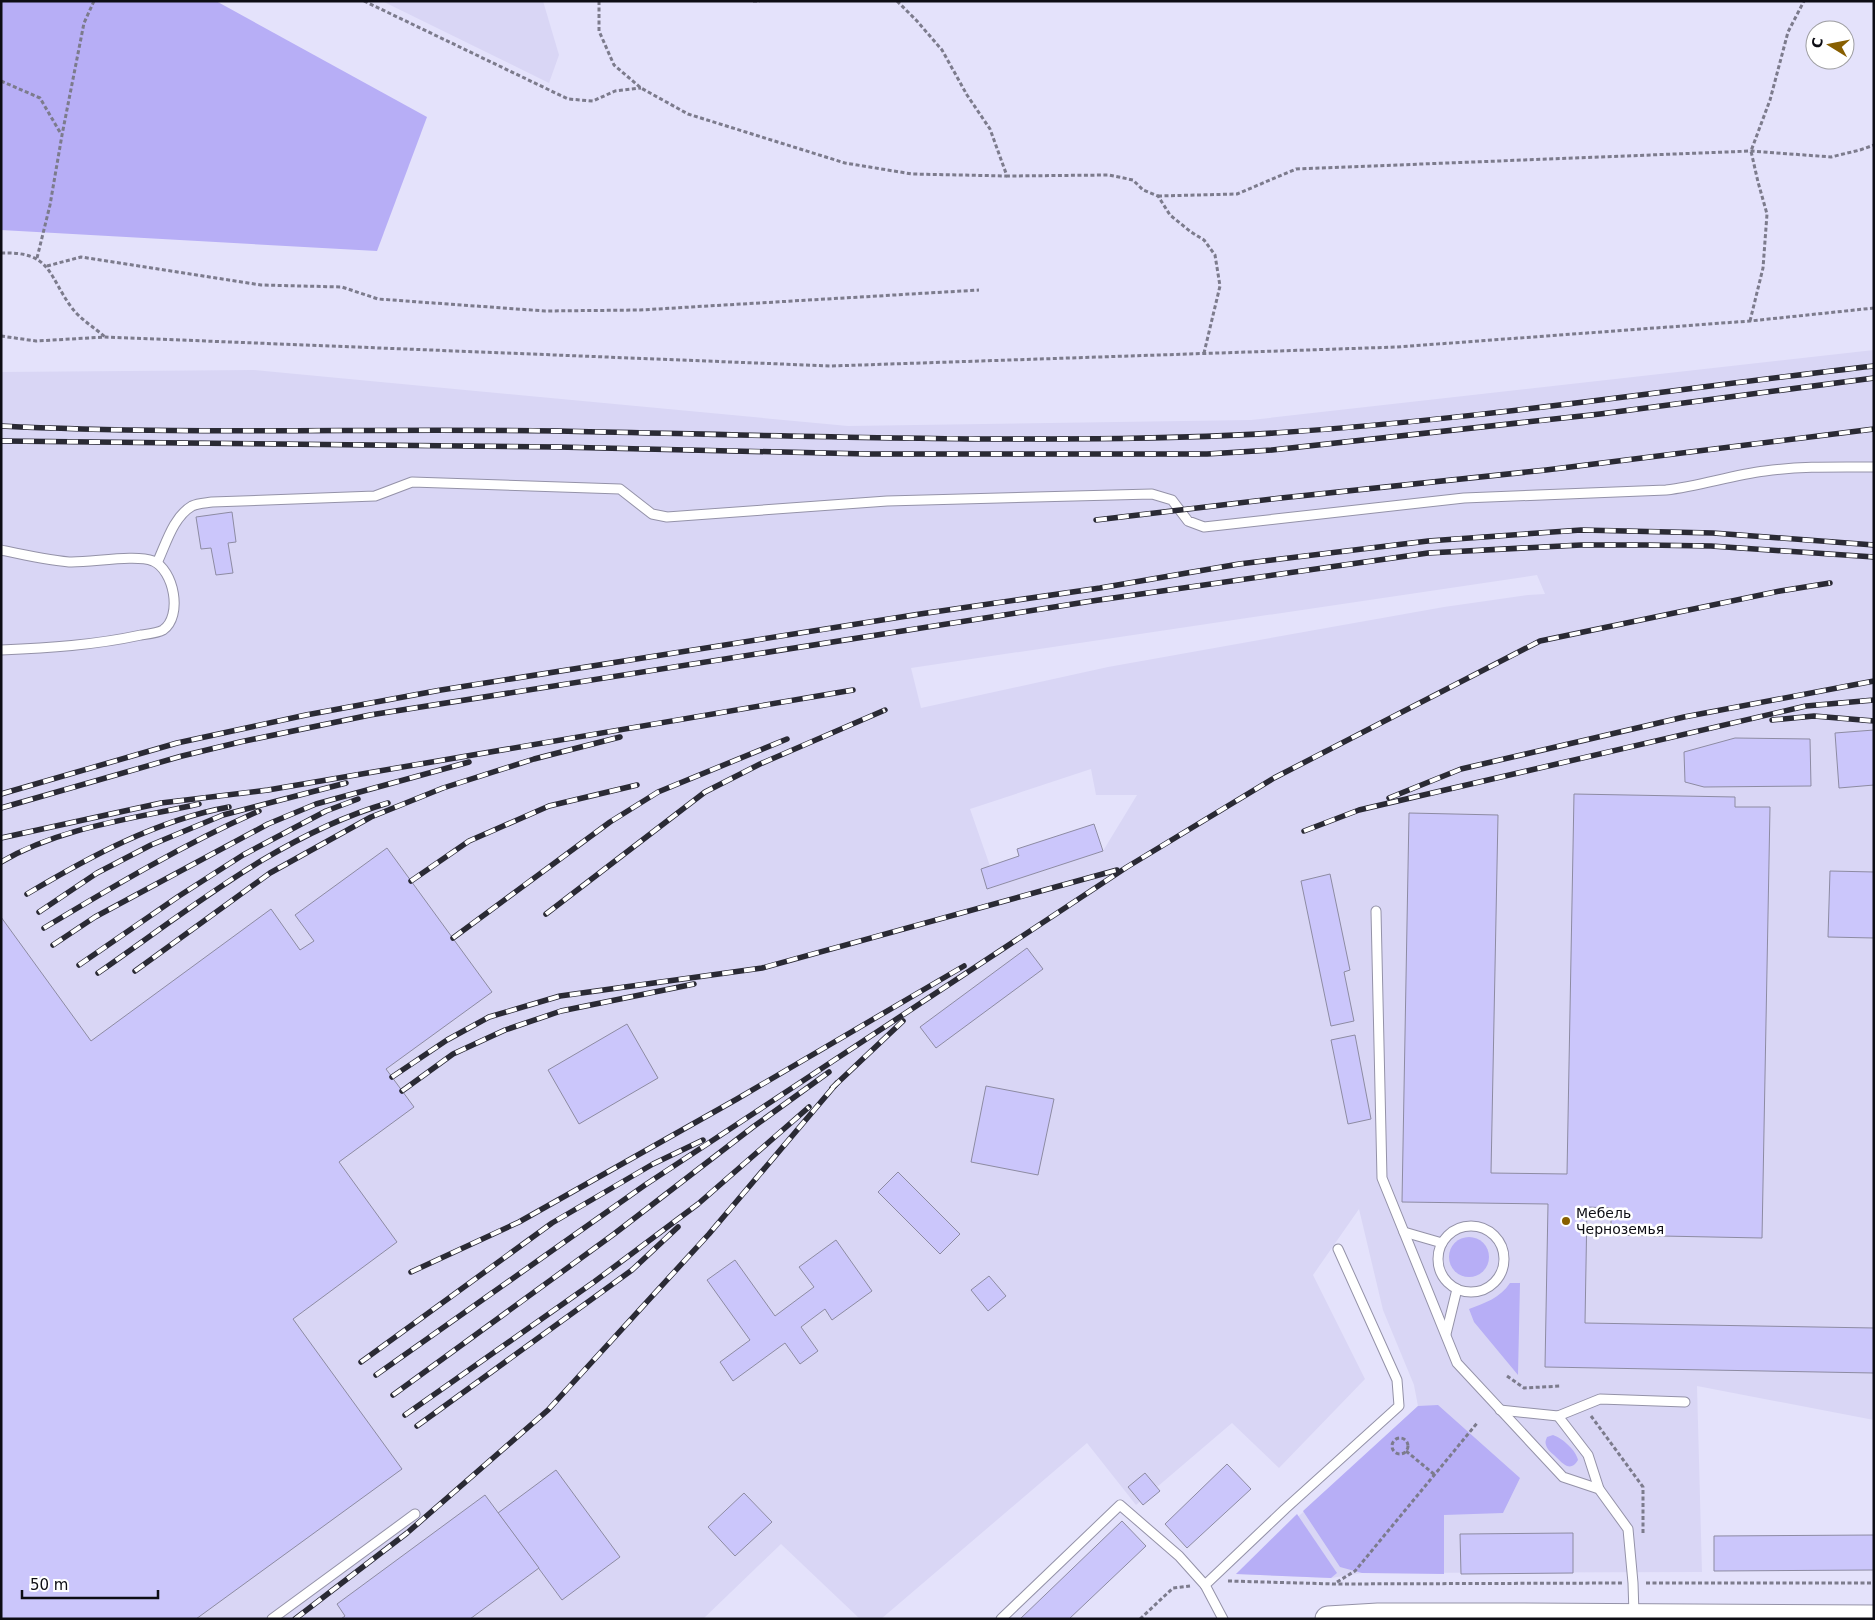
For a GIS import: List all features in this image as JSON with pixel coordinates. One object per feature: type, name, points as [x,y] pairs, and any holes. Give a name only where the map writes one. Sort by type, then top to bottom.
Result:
[{"type":"main road","points":[[1328,1619],[1378,1616],[1874,1618]]},
{"type":"lane","points":[[157,563],[173,527],[183,513],[194,505],[212,502],[375,496],[412,482],[620,489],[652,514],[667,517],[887,501],[1152,494],[1172,500],[1188,521],[1204,527],[1464,498],[1666,490],[1764,471],[1803,468],[1874,467]]},
{"type":"lane","points":[[1,550],[70,562],[150,560],[165,569],[173,592],[174,615],[170,623],[162,631],[106,643],[1,650]]},
{"type":"lane","points":[[1376,910],[1382,1178],[1457,1363],[1563,1477],[1599,1490]]},
{"type":"lane","points":[[1468,1226],[1480,1227],[1490,1232],[1497,1240],[1504,1260],[1496,1280],[1488,1287],[1478,1291],[1457,1289],[1448,1283],[1440,1270],[1438,1254],[1442,1243],[1448,1234],[1458,1228],[1468,1226]]},
{"type":"lane","points":[[1404,1232],[1442,1243]]},
{"type":"lane","points":[[1205,1585],[1285,1509],[1399,1406],[1397,1380],[1338,1249]]},
{"type":"lane","points":[[1446,1334],[1457,1289]]},
{"type":"lane","points":[[1500,1410],[1558,1416],[1600,1399],[1685,1402]]},
{"type":"lane","points":[[1558,1416],[1588,1455],[1599,1490],[1628,1529],[1634,1618]]},
{"type":"lane","points":[[1001,1619],[1120,1505],[1179,1556],[1205,1585],[1223,1619]]},
{"type":"lane","points":[[272,1619],[415,1514]]},
{"type":"path","points":[[37,258],[50,205],[84,23],[94,1]]},
{"type":"path","points":[[364,1],[568,99],[594,101],[615,92],[641,88]]},
{"type":"path","points":[[599,1],[599,31],[614,65],[641,88],[688,114],[845,163],[912,174],[1007,176],[1109,174],[1133,180],[1142,190],[1158,196],[1237,194],[1296,169],[1751,151],[1831,157],[1874,145]]},
{"type":"path","points":[[753,1],[760,1]]},
{"type":"path","points":[[897,1],[942,50],[967,95],[990,129],[1007,176]]},
{"type":"path","points":[[1750,321],[1763,268],[1767,214],[1751,151],[1770,100],[1788,32],[1804,1]]},
{"type":"path","points":[[1,81],[40,98],[62,135]]},
{"type":"path","points":[[1158,196],[1170,215],[1204,240],[1215,255],[1220,286],[1204,353]]},
{"type":"path","points":[[1,253],[13,253],[37,258],[47,266],[73,310],[105,337]]},
{"type":"path","points":[[47,266],[82,257],[261,285],[342,287],[378,299],[545,311],[640,310],[979,290]]},
{"type":"path","points":[[1,336],[36,341],[105,337],[831,366],[1396,347],[1750,321],[1874,308]]},
{"type":"path","points":[[1507,1376],[1524,1388],[1561,1386]]},
{"type":"path","points":[[1584,1406],[1644,1487],[1643,1535]]},
{"type":"path","points":[[1335,1584],[1354,1571],[1478,1422]]},
{"type":"path","points":[[1398,1438],[1403,1439],[1407,1443],[1406,1451],[1399,1454],[1394,1452],[1393,1441],[1398,1438]]},
{"type":"path","points":[[1406,1451],[1435,1475]]},
{"type":"path","points":[[1140,1619],[1172,1588],[1231,1581],[1335,1584],[1874,1584]]},
{"type":"shaded area","points":[[1,1],[216,1],[427,117],[377,251],[1,230]]},
{"type":"shaded area","points":[[382,1],[543,1],[559,55],[549,83]]},
{"type":"shaded area","points":[[1874,350],[1874,1420],[1697,1386],[1702,1572],[1362,1573],[1331,1578],[1236,1574],[1418,1406],[1414,1385],[1383,1310],[1359,1209],[1313,1275],[1365,1379],[1279,1468],[1232,1423],[1136,1505],[1087,1443],[881,1619],[860,1619],[781,1544],[703,1619],[1,1619],[1,372],[254,370],[848,426],[1251,420]],"holes":[[[1537,575],[1545,594],[1444,607],[1108,667],[921,708],[911,668]],[[1091,769],[1096,795],[1137,795],[1103,851],[988,889],[981,869],[990,866],[970,809]]]},
{"type":"shaded area","points":[[1473,1237],[1480,1240],[1486,1246],[1489,1257],[1488,1265],[1480,1274],[1473,1277],[1465,1277],[1458,1274],[1450,1265],[1449,1253],[1452,1246],[1461,1238]]},
{"type":"shaded area","points":[[1510,1283],[1520,1283],[1518,1375],[1474,1322],[1469,1309],[1502,1293]]},
{"type":"shaded area","points":[[1438,1405],[1520,1478],[1503,1513],[1444,1515],[1444,1574],[1362,1573],[1340,1567],[1303,1511],[1418,1406]]},
{"type":"shaded area","points":[[1553,1435],[1575,1452],[1578,1460],[1573,1466],[1565,1465],[1548,1449],[1546,1445],[1547,1437]]},
{"type":"shaded area","points":[[1297,1514],[1337,1573],[1331,1578],[1236,1574]]},
{"type":"building","points":[[232,512],[236,542],[228,543],[233,573],[216,575],[211,548],[201,549],[196,517]]},
{"type":"building","points":[[1874,730],[1874,785],[1839,788],[1835,733]]},
{"type":"building","points":[[1735,738],[1810,739],[1811,786],[1704,787],[1685,782],[1684,752]]},
{"type":"building","points":[[1574,794],[1735,797],[1735,807],[1770,807],[1762,1238],[1611,1235],[1611,1208],[1587,1207],[1585,1323],[1874,1328],[1874,1373],[1545,1367],[1548,1204],[1402,1202],[1409,813],[1498,815],[1491,1173],[1567,1174]]},
{"type":"building","points":[[1094,824],[1103,851],[987,889],[981,869],[1019,856],[1017,849]]},
{"type":"building","points":[[387,848],[492,992],[386,1069],[414,1107],[339,1162],[397,1242],[293,1319],[402,1469],[196,1619],[1,1619],[1,917],[91,1041],[271,909],[300,950],[314,941],[295,915]]},
{"type":"building","points":[[1830,871],[1874,872],[1874,938],[1828,937]]},
{"type":"building","points":[[1330,874],[1350,970],[1344,972],[1354,1021],[1331,1026],[1301,881]]},
{"type":"building","points":[[1027,948],[1043,969],[936,1048],[920,1027]]},
{"type":"building","points":[[627,1024],[658,1078],[579,1124],[548,1070]]},
{"type":"building","points":[[1355,1035],[1371,1119],[1348,1124],[1331,1040]]},
{"type":"building","points":[[986,1086],[1054,1099],[1038,1175],[971,1162]]},
{"type":"building","points":[[898,1172],[960,1234],[940,1254],[878,1192]]},
{"type":"building","points":[[836,1240],[872,1291],[832,1320],[825,1309],[801,1327],[818,1351],[800,1364],[785,1343],[733,1381],[720,1362],[750,1340],[707,1280],[735,1260],[775,1316],[814,1287],[799,1267]]},
{"type":"building","points":[[989,1276],[1006,1296],[988,1311],[971,1290]]},
{"type":"building","points":[[1227,1464],[1251,1489],[1187,1548],[1165,1524]]},
{"type":"building","points":[[556,1470],[620,1557],[562,1600],[498,1513]]},
{"type":"building","points":[[1145,1473],[1160,1491],[1143,1505],[1128,1487]]},
{"type":"building","points":[[744,1493],[772,1522],[735,1556],[708,1527]]},
{"type":"building","points":[[485,1495],[539,1568],[470,1619],[341,1619],[345,1616],[337,1604]]},
{"type":"building","points":[[1122,1521],[1146,1546],[1069,1619],[1020,1619]]},
{"type":"building","points":[[1573,1533],[1573,1573],[1461,1574],[1460,1534]]},
{"type":"building","points":[[1874,1535],[1874,1570],[1714,1571],[1714,1536]]},
{"type":"railway","points":[[1,426],[210,431],[488,430],[991,439],[1098,439],[1203,436],[1274,433],[1424,420],[1874,366]]},
{"type":"railway","points":[[1,441],[557,447],[868,454],[1207,454],[1272,450],[1600,414],[1874,378]]},
{"type":"railway","points":[[1096,520],[1546,470],[1874,429]]},
{"type":"railway","points":[[1,794],[177,743],[306,715],[441,690],[920,614],[1100,588],[1239,564],[1428,541],[1581,530],[1713,533],[1874,545]]},
{"type":"railway","points":[[1,808],[182,756],[370,715],[1092,601],[1428,553],[1581,545],[1645,545],[1711,546],[1874,557]]},
{"type":"railway","points":[[376,1375],[645,1185],[1127,867],[1274,778],[1540,641],[1780,591],[1830,583]]},
{"type":"railway","points":[[1389,798],[1461,769],[1684,717],[1874,681]]},
{"type":"railway","points":[[1,838],[161,803],[268,790],[853,690]]},
{"type":"railway","points":[[1304,831],[1359,810],[1806,706],[1874,700]]},
{"type":"railway","points":[[546,914],[705,792],[760,764],[885,710]]},
{"type":"railway","points":[[1772,720],[1814,716],[1874,721]]},
{"type":"railway","points":[[135,971],[270,873],[371,817],[443,788],[534,759],[620,737]]},
{"type":"railway","points":[[453,938],[610,822],[658,792],[787,739]]},
{"type":"railway","points":[[53,945],[95,917],[268,824],[316,804],[469,762]]},
{"type":"railway","points":[[39,912],[97,873],[151,845],[223,815],[346,783]]},
{"type":"railway","points":[[411,881],[469,841],[549,806],[637,785]]},
{"type":"railway","points":[[79,965],[179,896],[243,855],[326,811],[358,799]]},
{"type":"railway","points":[[98,973],[236,876],[272,854],[309,834],[348,817],[388,803]]},
{"type":"railway","points":[[1,862],[24,850],[72,832],[199,804]]},
{"type":"railway","points":[[27,894],[99,854],[150,830],[202,813],[229,807]]},
{"type":"railway","points":[[44,928],[176,851],[259,811]]},
{"type":"railway","points":[[392,1077],[447,1040],[489,1017],[560,996],[762,968],[1117,870]]},
{"type":"railway","points":[[411,1272],[519,1222],[737,1099],[964,966]]},
{"type":"railway","points":[[402,1091],[453,1054],[505,1030],[561,1011],[694,984]]},
{"type":"railway","points":[[832,1088],[903,1021]]},
{"type":"railway","points":[[393,1395],[614,1234],[753,1127],[829,1072]]},
{"type":"railway","points":[[295,1619],[407,1533],[548,1410],[709,1234],[837,1083]]},
{"type":"railway","points":[[405,1415],[594,1282],[698,1204],[809,1107]]},
{"type":"railway","points":[[361,1362],[552,1223],[653,1164],[703,1140]]},
{"type":"railway","points":[[417,1426],[632,1270],[678,1227]]},
{"type":"place","name":"Мебель Черноземья","points":[[1566,1221]]}]
